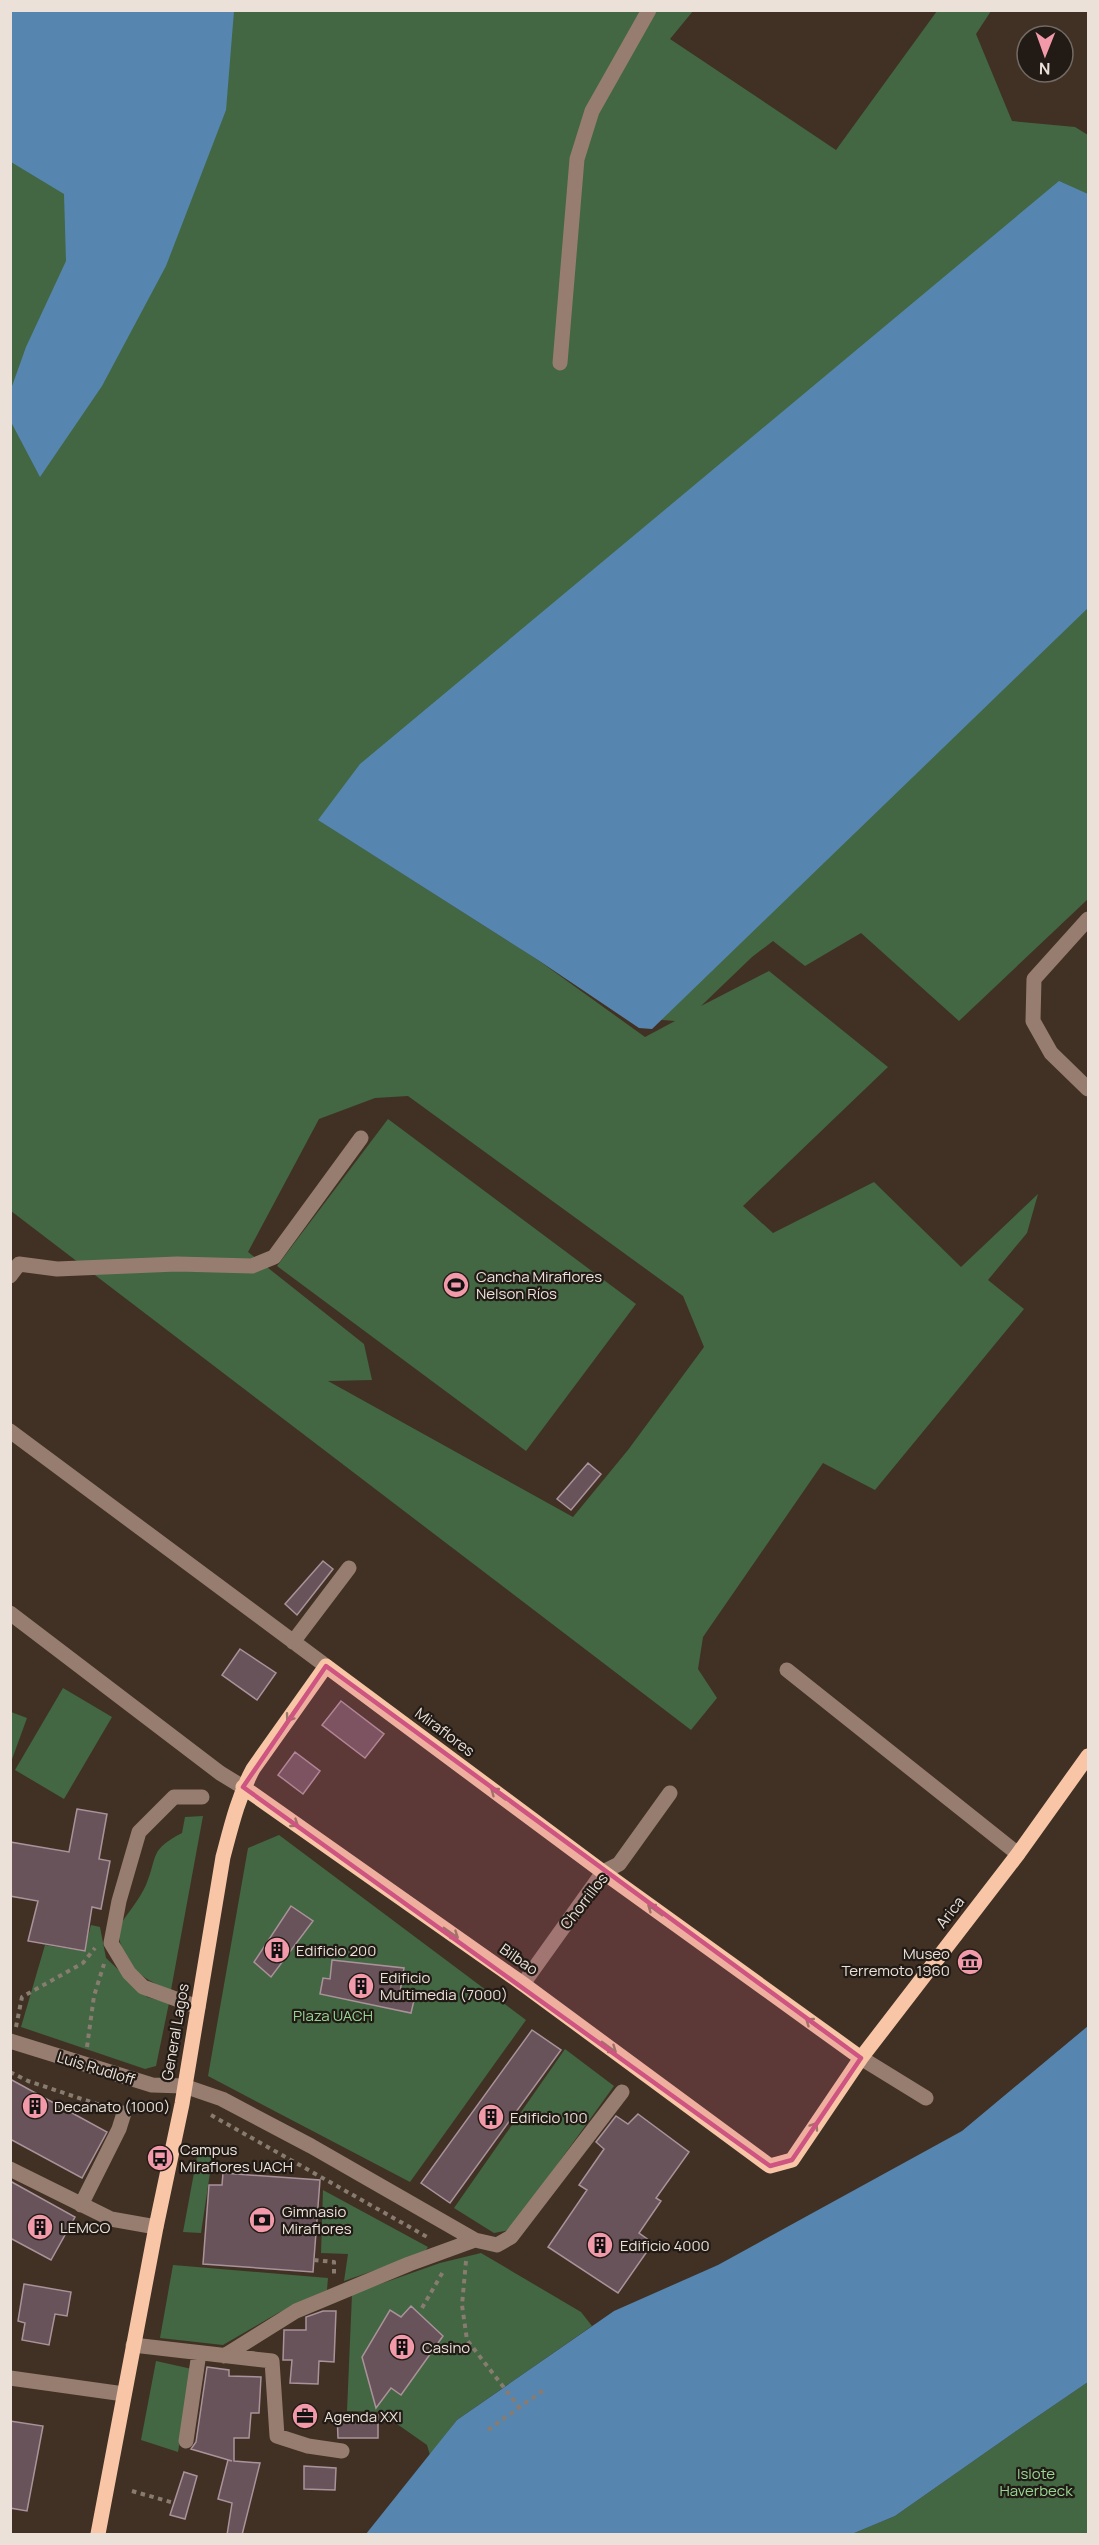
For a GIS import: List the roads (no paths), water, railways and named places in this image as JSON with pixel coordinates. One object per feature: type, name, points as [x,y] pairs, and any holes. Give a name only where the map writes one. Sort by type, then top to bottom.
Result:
[{"type":"main road","name":"General Lagos","points":[[98,2535],[133,2345],[182,2104],[223,1857],[243,1787],[253,1769],[326,1666]]},
{"type":"main road","name":"Miraflores","points":[[326,1666],[603,1872],[861,2058]]},
{"type":"main road","name":"Arica","points":[[770,2166],[792,2160],[861,2058],[1018,1854],[1089,1756]]},
{"type":"main road","name":"Bilbao","points":[[243,1787],[523,1984],[770,2166]]},
{"type":"street","points":[[560,363],[578,159],[592,111],[649,10]]},
{"type":"street","points":[[1089,919],[1034,979],[1033,1021],[1051,1053],[1089,1089]]},
{"type":"street","points":[[10,1276],[19,1264],[57,1269],[177,1264],[252,1266],[274,1257],[361,1138]]},
{"type":"street","name":"Miraflores","points":[[10,1431],[326,1666]]},
{"type":"street","points":[[293,1642],[349,1568]]},
{"type":"street","points":[[10,1613],[220,1773],[243,1787]]},
{"type":"street","points":[[787,1670],[1018,1854]]},
{"type":"street","name":"Chorrillos","points":[[523,1984],[603,1872],[619,1864],[670,1793]]},
{"type":"street","points":[[198,2007],[143,1987],[129,1973],[111,1943],[113,1927],[139,1832],[174,1797],[202,1797]]},
{"type":"street","name":"Luis Rudloff","points":[[12,2041],[152,2085],[184,2086],[222,2099],[291,2135],[475,2240]]},
{"type":"street","points":[[861,2058],[926,2098]]},
{"type":"street","points":[[224,2356],[296,2311],[334,2294],[452,2251],[475,2240],[497,2245],[511,2237],[622,2092]]},
{"type":"street","points":[[81,2205],[119,2129],[124,2113]]},
{"type":"street","points":[[10,2169],[111,2219],[156,2227]]},
{"type":"street","points":[[133,2345],[272,2361],[277,2436],[308,2446],[342,2451]]},
{"type":"street","points":[[186,2441],[199,2353]]},
{"type":"street","points":[[10,2378],[124,2394]]},
{"type":"water","points":[[11,10],[234,11],[226,110],[166,266],[102,386],[40,477],[11,422],[11,389],[26,347],[66,261],[64,194],[11,162]]},
{"type":"water","points":[[1059,181],[1088,194],[1088,608],[652,1029],[639,1028],[538,960],[318,820],[360,764]]},
{"type":"water","points":[[1088,2026],[1088,2382],[895,2516],[852,2534],[366,2534],[457,2420],[614,2311],[718,2265],[962,2131]]},
{"type":"place","name":"Cancha Miraflores Nelson Ríos","points":[[456,1285]]},
{"type":"place","name":"Edificio 200","points":[[277,1950]]},
{"type":"place","name":"Museo Terremoto 1960","points":[[970,1962]]},
{"type":"place","name":"Edificio Multimedia (7000)","points":[[361,1986]]},
{"type":"place","name":"Decanato (1000)","points":[[35,2106]]},
{"type":"place","name":"Edificio 100","points":[[491,2117]]},
{"type":"place","name":"Campus Miraflores UACH","points":[[160,2158]]},
{"type":"place","name":"Gimnasio Miraflores","points":[[262,2220]]},
{"type":"place","name":"LEMCO","points":[[40,2227]]},
{"type":"place","name":"Edificio 4000","points":[[600,2245]]},
{"type":"place","name":"Casino","points":[[402,2347]]},
{"type":"place","name":"Agenda XXI","points":[[305,2416]]},
{"type":"park label","name":"Plaza UACH","points":[[333,2015]]},
{"type":"park label","name":"Islote Haverbeck","points":[[1036,2482]]}]
